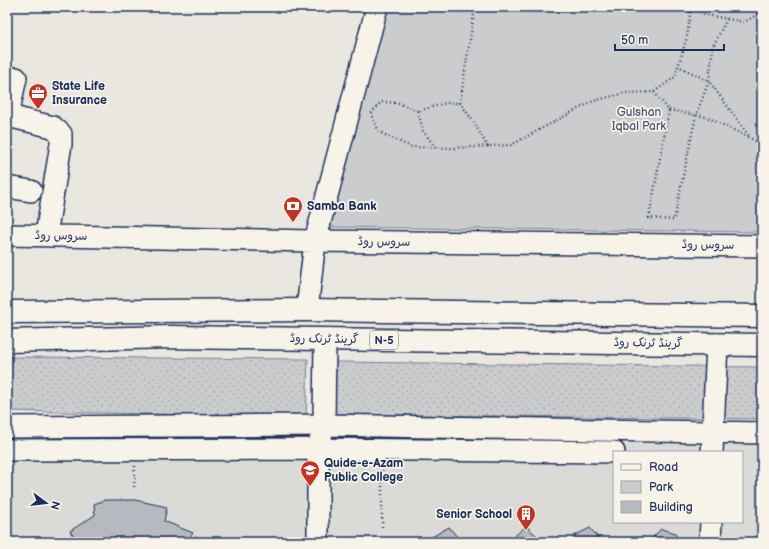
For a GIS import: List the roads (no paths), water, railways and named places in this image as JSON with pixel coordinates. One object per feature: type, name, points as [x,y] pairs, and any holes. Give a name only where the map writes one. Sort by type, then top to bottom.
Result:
[{"type":"highway","points":[[7,312],[307,310],[762,316]]},
{"type":"highway","name":"گرینڈ ٹرنک روڈ","points":[[7,341],[171,337],[762,345]]},
{"type":"street","points":[[307,310],[315,241],[377,7]]},
{"type":"street","points":[[16,78],[7,118],[54,127],[61,134],[61,144],[46,235]]},
{"type":"street","points":[[7,187],[31,191]]},
{"type":"street","name":"سروس روڈ","points":[[7,234],[315,241],[762,246]]},
{"type":"street","points":[[318,542],[318,449],[324,425],[325,339]]},
{"type":"street","points":[[712,442],[716,344]]},
{"type":"street","points":[[7,426],[324,425],[712,442],[762,433]]},
{"type":"street","points":[[7,450],[318,449],[613,452]]},
{"type":"street","points":[[710,542],[711,523]]},
{"type":"place","name":"State Life Insurance","points":[[38,110]]},
{"type":"place","name":"Samba Bank","points":[[293,223]]},
{"type":"place","name":"Quide-e-Azam Public College","points":[[310,487]]},
{"type":"place","name":"Senior School","points":[[526,531]]},
{"type":"park label","name":"Gulshan Iqbal Park","points":[[639,119]]}]
